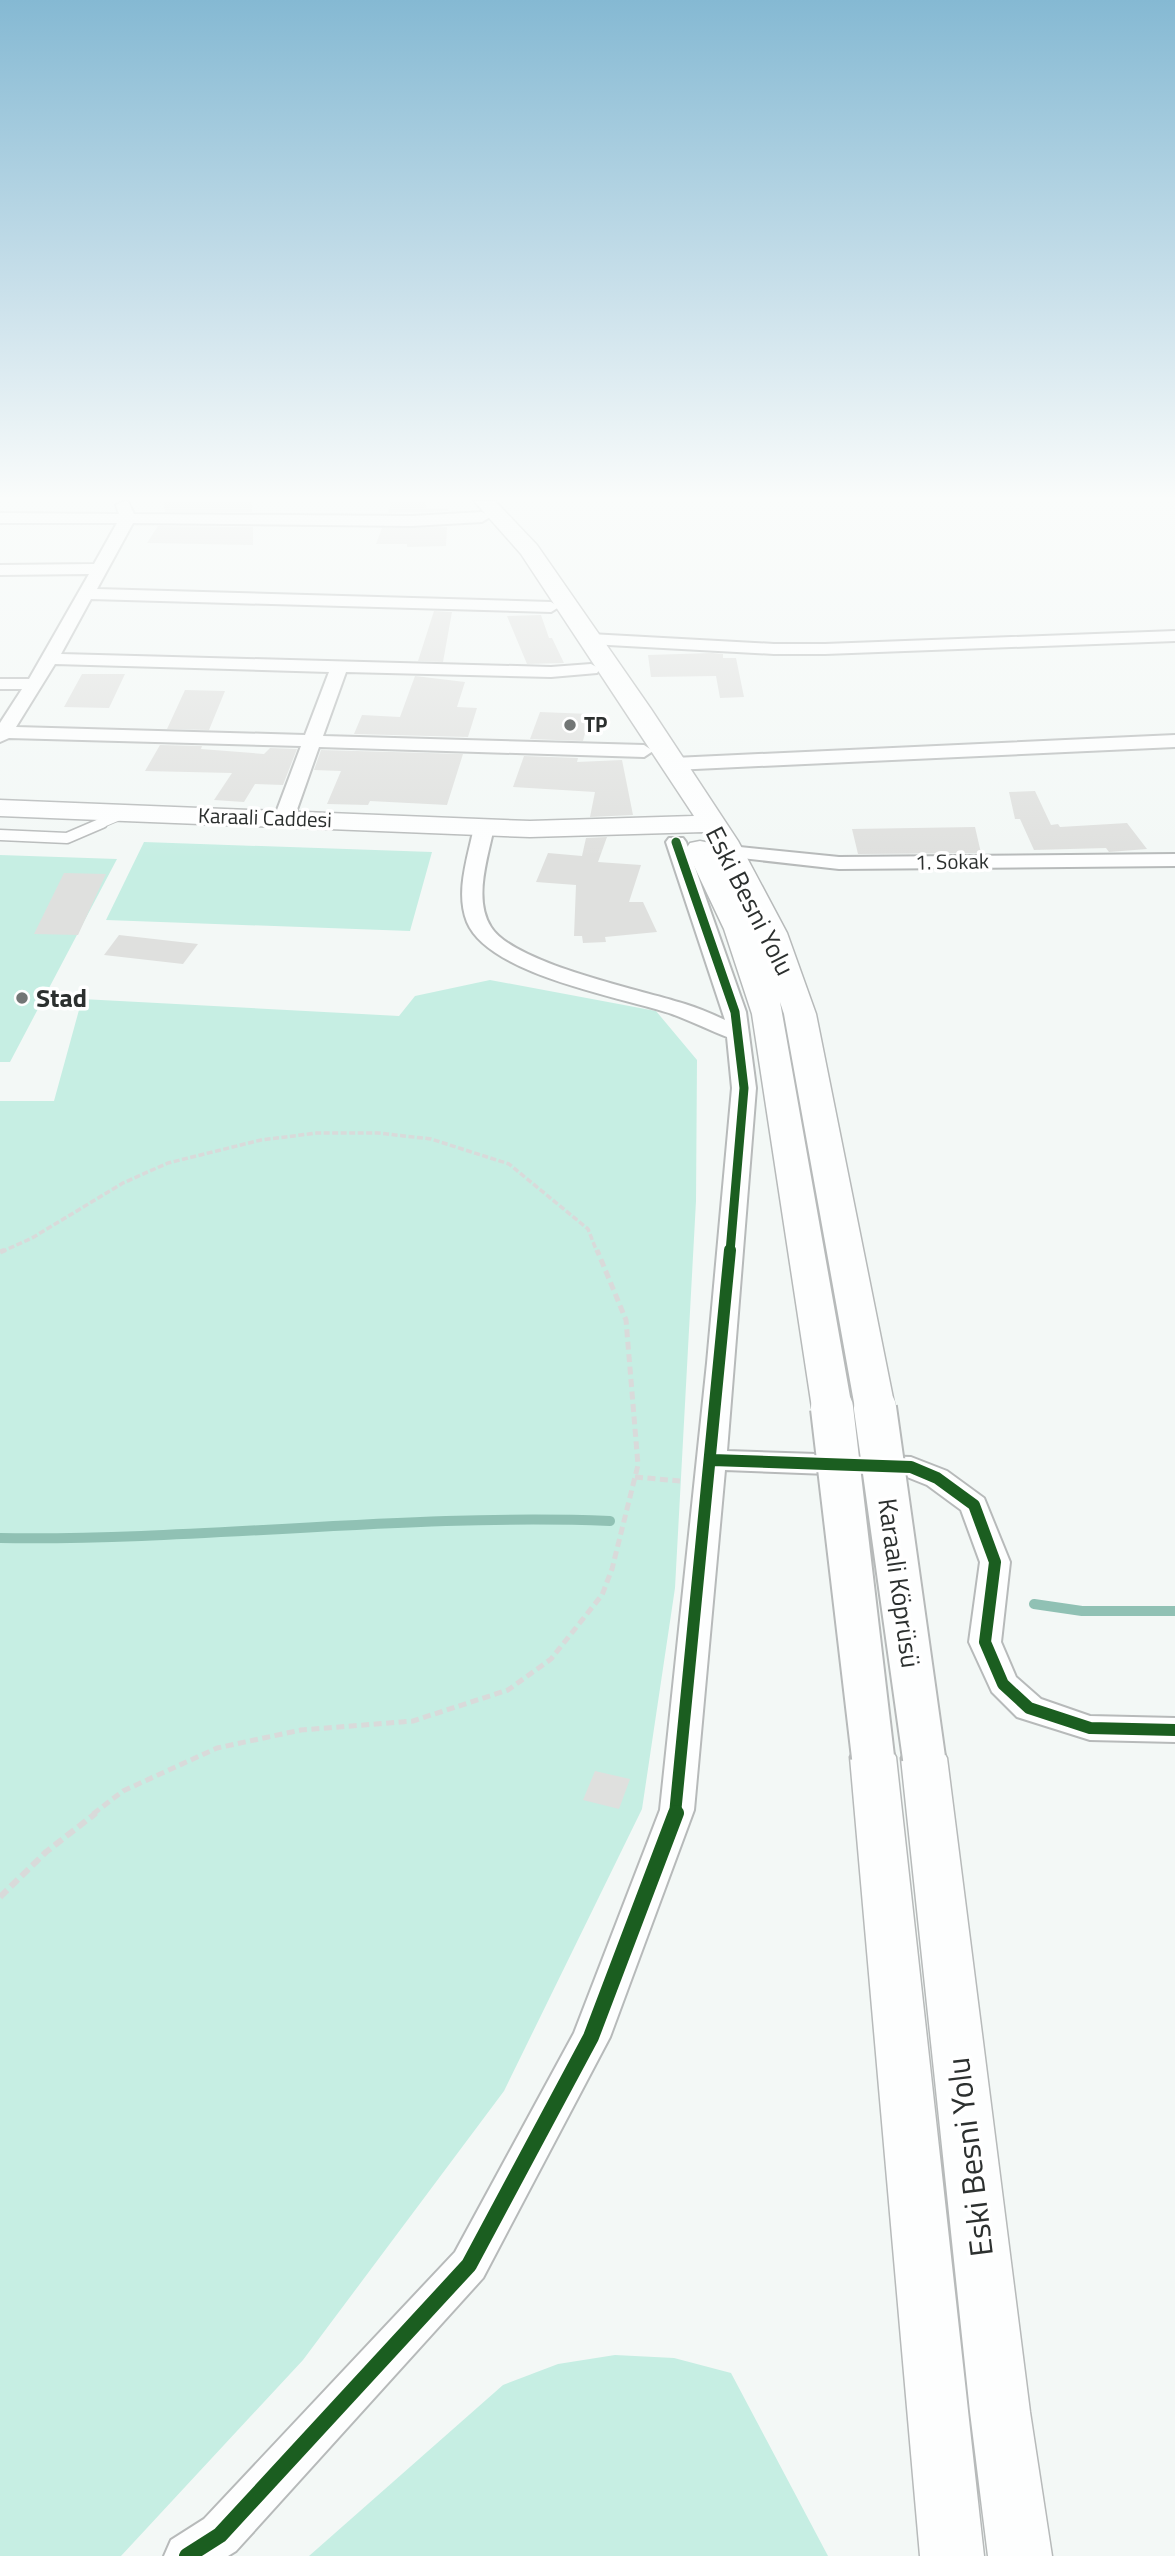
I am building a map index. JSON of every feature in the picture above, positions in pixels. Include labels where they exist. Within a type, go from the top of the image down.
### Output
[{"type":"main road","name":"Eski Besni Yolu","points":[[559,620],[590,669],[620,709],[644,751],[772,933],[800,1014],[875,1408]]},
{"type":"main road","name":"Eski Besni Yolu","points":[[577,620],[674,764],[764,996],[832,1408]]},
{"type":"main road","name":"Karaali Caddesi","points":[[0,808],[530,828],[623,840],[704,838]]},
{"type":"main road","name":"Karaali Köprüsü","points":[[832,1408],[899,1758]]},
{"type":"main road","name":"Karaali Köprüsü","points":[[875,1408],[899,1758]]},
{"type":"main road","name":"Eski Besni Yolu","points":[[899,1758],[936,2411],[952,2556]]},
{"type":"main road","name":"Eski Besni Yolu","points":[[899,1758],[1020,2556]]},
{"type":"street","points":[[1,734],[73,620]]},
{"type":"street","points":[[590,639],[825,649],[1175,636]]},
{"type":"street","points":[[50,659],[551,672],[590,669]]},
{"type":"street","points":[[284,818],[339,667]]},
{"type":"street","points":[[0,684],[32,684]]},
{"type":"street","points":[[1,734],[644,751]]},
{"type":"street","points":[[674,764],[1175,741]]},
{"type":"street","points":[[484,827],[471,895],[481,930],[492,943],[542,967],[682,1010],[738,1034]]},
{"type":"street","points":[[187,2556],[220,2535],[469,2265],[592,2037],[677,1810],[744,1088],[735,1012],[704,838]]},
{"type":"street","name":"1. Sokak","points":[[704,838],[839,863],[1175,860]]},
{"type":"street","points":[[710,1472],[911,1467],[937,1478],[974,1505],[995,1562],[985,1642],[1003,1684],[1029,1708],[1090,1728],[1175,1730]]},
{"type":"lane","points":[[0,835],[67,838],[126,813]]},
{"type":"path","points":[[0,1252],[32,1238],[123,1183],[168,1163],[261,1140],[317,1133],[378,1133],[431,1139],[509,1164],[588,1229],[626,1320],[638,1465],[612,1569],[602,1595],[551,1659],[508,1690],[413,1721],[302,1730],[217,1748],[123,1791],[46,1852],[0,1898]]},
{"type":"path","points":[[635,1477],[710,1472]]},
{"type":"green space","points":[[144,842],[432,852],[410,931],[106,920]]},
{"type":"green space","name":"Stad","points":[[0,855],[117,859],[10,1062],[0,1062]]},
{"type":"green space","points":[[490,980],[656,1011],[697,1060],[696,1201],[675,1588],[642,1809],[504,2091],[303,2360],[121,2556],[0,2556],[0,1101],[54,1101],[82,999],[399,1016],[415,996]]},
{"type":"green space","points":[[615,2355],[674,2358],[731,2373],[828,2556],[309,2556],[503,2385],[558,2364]]},
{"type":"building","points":[[431,620],[451,620],[443,662],[418,661]]},
{"type":"building","points":[[509,620],[543,620],[549,638],[552,638],[564,663],[527,664]]},
{"type":"building","points":[[723,654],[723,658],[736,658],[744,697],[720,698],[716,676],[651,677],[648,655]]},
{"type":"building","points":[[82,674],[125,674],[109,708],[64,707]]},
{"type":"building","points":[[415,676],[465,682],[457,707],[477,708],[468,737],[354,734],[362,715],[400,717]]},
{"type":"building","points":[[185,690],[225,691],[209,730],[167,729]]},
{"type":"building","points":[[540,712],[590,714],[583,741],[530,739]]},
{"type":"building","points":[[160,745],[202,746],[201,749],[264,754],[270,748],[297,749],[283,785],[255,784],[244,802],[214,800],[232,773],[145,771]]},
{"type":"building","points":[[321,750],[463,754],[447,805],[370,801],[368,805],[327,804],[341,771],[314,770]]},
{"type":"building","points":[[524,756],[578,758],[577,762],[622,760],[633,815],[590,817],[595,792],[513,787]]},
{"type":"building","points":[[1035,791],[1051,825],[1058,824],[1060,827],[1127,823],[1147,849],[1109,852],[1106,848],[1034,850],[1020,819],[1015,819],[1009,792]]},
{"type":"building","points":[[975,827],[981,853],[858,854],[852,829]]},
{"type":"building","points":[[607,837],[598,862],[641,865],[629,902],[643,902],[657,932],[605,937],[606,942],[583,943],[582,936],[574,936],[576,885],[536,882],[548,853],[582,856],[586,838]]},
{"type":"building","points":[[64,873],[106,874],[78,935],[34,934]]},
{"type":"building","points":[[119,935],[198,944],[183,964],[104,955]]},
{"type":"building","points":[[595,1771],[630,1779],[619,1809],[583,1800]]},
{"type":"waterway","points":[[0,1538],[76,1538],[457,1521],[610,1521]]},
{"type":"waterway","points":[[1034,1604],[1082,1611],[1175,1611]]},
{"type":"cycle path","points":[[187,2556],[220,2535],[469,2265],[591,2037],[677,1810],[721,1363],[744,1088],[735,1012],[676,842]]},
{"type":"cycle path","points":[[712,1460],[911,1467],[937,1478],[974,1505],[995,1562],[985,1642],[1003,1684],[1029,1708],[1090,1728],[1175,1730]]},
{"type":"place","name":"TP","points":[[570,725]]},
{"type":"place","name":"Stad","points":[[22,998]]}]
